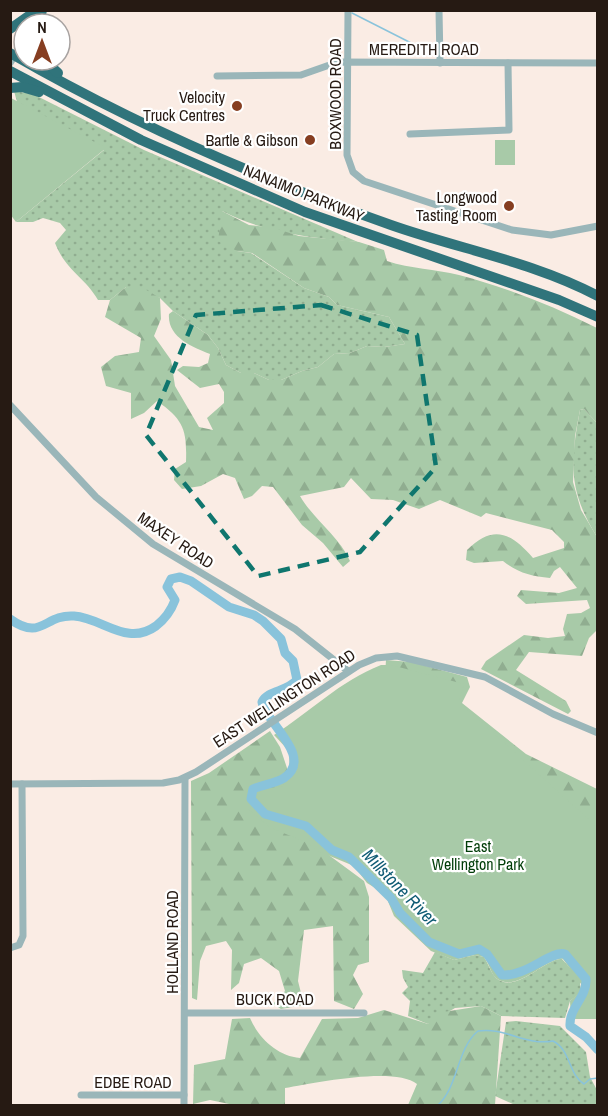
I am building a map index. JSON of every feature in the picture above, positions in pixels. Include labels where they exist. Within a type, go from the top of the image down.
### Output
[{"type":"highway","points":[[10,29],[40,10]]},
{"type":"highway","name":"NANAIMO PARKWAY","points":[[10,71],[179,157],[305,212],[559,300],[597,317]]},
{"type":"highway","name":"NANAIMO PARKWAY","points":[[42,72],[196,147],[344,208],[537,271],[597,296]]},
{"type":"highway","points":[[57,72],[173,132],[196,147]]},
{"type":"highway","points":[[10,88],[32,89],[152,149],[179,157]]},
{"type":"street","name":"BOXWOOD ROAD","points":[[348,10],[347,155],[349,165],[357,177],[427,204],[512,230],[551,235],[597,226]]},
{"type":"street","points":[[439,10],[440,63]]},
{"type":"street","name":"MEREDITH ROAD","points":[[217,76],[301,75],[348,62],[597,63]]},
{"type":"street","points":[[410,134],[509,130],[508,63]]},
{"type":"street","name":"MAXEY ROAD","points":[[10,405],[96,497],[153,544],[295,629],[348,671]]},
{"type":"street","name":"EAST WELLINGTON ROAD","points":[[10,784],[168,783],[185,778],[348,671],[376,658],[397,656],[479,675],[502,684],[558,717],[597,733]]},
{"type":"street","name":"HOLLAND ROAD","points":[[184,1106],[185,778]]},
{"type":"street","points":[[10,948],[19,945],[23,936],[22,784]]},
{"type":"street","name":"BUCK ROAD","points":[[186,1013],[364,1013]]},
{"type":"street","name":"EDBE ROAD","points":[[81,1095],[184,1095]]},
{"type":"highlighted area","points":[[321,305],[417,335],[436,467],[360,552],[258,576],[146,435],[196,315]]},
{"type":"green space","points":[[14,91],[33,94],[144,150],[358,242],[271,229],[254,225],[222,211],[237,251],[251,253],[304,288],[329,297],[337,305],[389,317],[405,344],[384,347],[367,346],[350,353],[334,354],[318,367],[281,380],[269,380],[254,373],[241,373],[226,365],[218,348],[208,335],[173,311],[160,298],[126,287],[110,300],[98,300],[59,253],[55,243],[66,230],[60,223],[43,218],[33,222],[16,222],[104,150],[17,102]]},
{"type":"green space","points":[[11,98],[106,148],[16,222],[10,214]]},
{"type":"green space","points":[[495,140],[515,140],[515,165],[495,165]]},
{"type":"green space","points":[[222,211],[249,225],[274,228],[299,236],[359,242],[384,250],[387,261],[459,275],[495,286],[547,305],[597,328],[597,423],[584,409],[580,410],[575,436],[573,482],[581,510],[597,537],[597,630],[589,638],[582,656],[529,652],[516,670],[566,701],[571,711],[568,714],[481,669],[486,661],[524,635],[548,638],[565,636],[563,629],[567,614],[581,613],[590,608],[587,600],[526,604],[517,596],[521,590],[559,593],[577,588],[560,567],[550,578],[525,573],[503,561],[474,563],[466,560],[467,550],[486,536],[494,534],[510,538],[533,558],[564,548],[564,542],[552,530],[486,513],[481,517],[440,500],[419,509],[393,500],[371,499],[351,478],[344,487],[300,496],[345,552],[350,561],[343,567],[323,543],[302,525],[273,487],[262,486],[252,496],[244,499],[235,478],[223,474],[201,486],[182,489],[174,480],[175,469],[186,462],[186,442],[178,420],[157,401],[144,413],[131,419],[131,393],[106,386],[101,367],[115,356],[139,352],[141,338],[105,317],[110,300],[126,287],[143,288],[160,298],[161,319],[154,336],[171,360],[175,386],[199,427],[213,430],[207,418],[224,403],[224,392],[219,384],[200,388],[177,370],[183,366],[199,367],[208,363],[210,354],[176,335],[169,322],[169,314],[173,311],[208,335],[218,348],[226,365],[241,373],[254,373],[269,380],[281,380],[318,367],[334,354],[350,353],[367,346],[384,347],[405,344],[389,317],[337,305],[329,297],[304,288],[252,253],[237,251],[218,241]]},
{"type":"green space","points":[[584,409],[597,423],[597,537],[581,505],[574,476],[574,446],[580,410]]},
{"type":"green space","points":[[386,660],[411,662],[467,677],[470,687],[462,703],[526,754],[597,789],[597,828],[385,675]]},
{"type":"green space","name":"East Wellington Park","points":[[381,665],[391,665],[464,684],[459,702],[597,827],[597,1019],[571,1019],[570,1001],[579,993],[581,984],[563,959],[549,963],[522,979],[504,982],[494,976],[484,957],[475,955],[454,960],[431,951],[394,916],[385,894],[367,883],[354,866],[271,828],[249,810],[248,796],[261,789],[283,786],[290,776],[289,751],[274,735],[352,679]]},
{"type":"green space","points":[[270,731],[280,747],[294,789],[326,853],[364,881],[369,897],[369,962],[358,965],[353,975],[363,994],[354,1009],[334,1001],[333,926],[304,930],[298,981],[304,1005],[281,1009],[273,1004],[285,991],[279,971],[261,958],[244,964],[239,983],[231,990],[232,950],[226,941],[206,946],[200,961],[197,1000],[192,998],[191,781],[209,773]]},
{"type":"green space","points":[[435,952],[454,960],[475,955],[484,957],[494,976],[504,982],[521,979],[555,960],[562,959],[580,979],[580,993],[570,1001],[565,1018],[501,1016],[481,1006],[455,1008],[428,1024],[408,1016],[410,1001],[402,993],[408,987],[402,970],[423,973]]},
{"type":"green space","points":[[481,1006],[501,1016],[495,1105],[408,1105],[417,1084],[391,1076],[354,1077],[285,1088],[285,1105],[234,1105],[210,1100],[193,1104],[194,1065],[225,1059],[232,1019],[250,1018],[270,1045],[284,1054],[300,1058],[322,1019],[358,1018],[384,1010],[428,1024],[437,1013]]},
{"type":"green space","points":[[506,1022],[560,1026],[586,1052],[590,1077],[597,1090],[597,1105],[515,1105],[495,1096]]},
{"type":"waterway","points":[[352,13],[421,48],[435,51]]},
{"type":"waterway","name":"Millstone River","points":[[10,619],[29,628],[36,628],[64,616],[74,616],[95,621],[125,633],[145,632],[156,626],[170,611],[175,600],[167,587],[171,579],[180,577],[191,581],[229,607],[254,615],[263,621],[281,639],[285,653],[293,661],[297,680],[288,687],[269,695],[262,702],[286,740],[294,760],[292,770],[284,778],[253,789],[251,799],[265,814],[306,826],[332,850],[349,857],[391,898],[400,913],[429,942],[459,954],[479,949],[487,954],[502,975],[511,975],[553,956],[565,954],[586,979],[584,992],[572,1013],[570,1026],[586,1037],[598,1050]]},
{"type":"waterway","points":[[437,1106],[450,1089],[465,1048],[478,1031],[488,1030],[533,1041],[553,1041],[563,1050],[579,1080],[584,1084],[590,1079],[598,1078]]},
{"type":"place","name":"Velocity Truck Centres","points":[[237,106]]},
{"type":"place","name":"Bartle & Gibson","points":[[310,140]]},
{"type":"place","name":"Longwood Tasting Room","points":[[509,206]]}]
